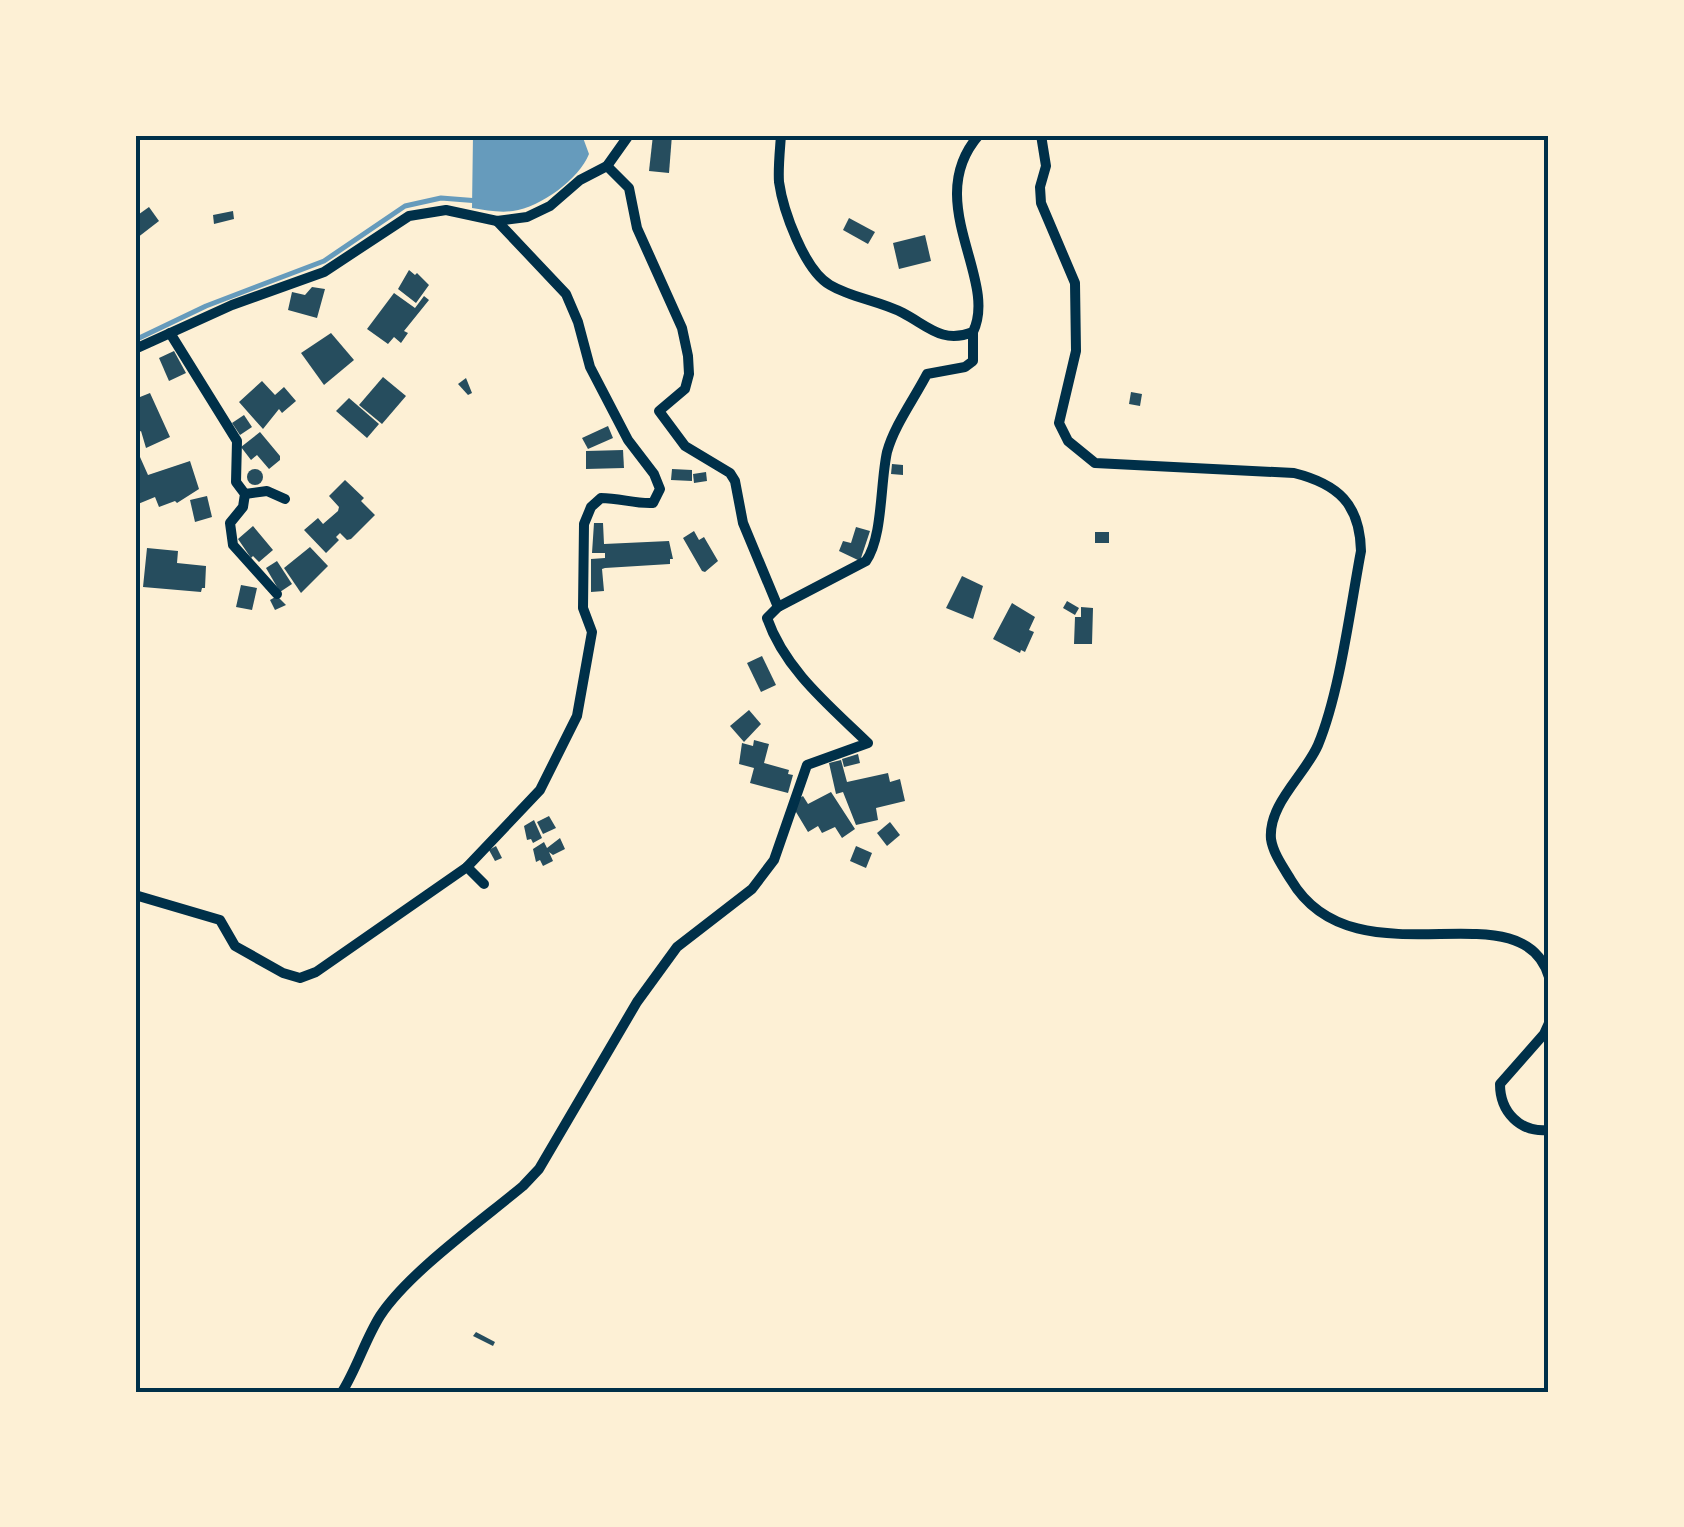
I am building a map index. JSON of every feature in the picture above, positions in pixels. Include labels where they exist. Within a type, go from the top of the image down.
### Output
[{"type":"street","points":[[135,349],[232,305],[324,272],[410,216],[446,210],[498,221],[527,217],[607,166],[629,135]]},
{"type":"street","points":[[782,135],[779,179],[784,207],[813,268],[828,284],[904,313],[933,334],[953,337],[973,332]]},
{"type":"street","points":[[342,1392],[379,1318],[402,1289],[539,1169],[636,1002],[678,946],[752,889],[774,860],[807,765],[868,743],[804,681],[772,634],[767,618],[778,607],[866,561],[874,550],[889,446],[927,374],[965,367],[973,360],[973,332],[981,306],[959,225],[958,186],[962,162],[978,135]]},
{"type":"street","points":[[1041,135],[1046,166],[1040,187],[1042,203],[1075,283],[1076,352],[1059,423],[1068,442],[1094,464],[1294,473],[1316,478],[1351,506],[1360,525],[1362,551],[1326,726],[1314,754],[1277,810],[1271,828],[1272,844],[1301,897],[1316,911],[1362,930],[1413,936],[1508,936],[1528,944],[1538,954],[1549,977]]},
{"type":"street","points":[[607,166],[629,188],[637,228],[682,328],[688,356],[690,374],[684,389],[659,411],[685,446],[730,473],[743,523],[778,607]]},
{"type":"street","points":[[135,895],[220,920],[235,946],[283,973],[300,978],[316,972],[467,866],[540,790],[577,716],[592,632],[583,608],[584,524],[591,507],[601,498],[654,503],[660,489],[596,381],[566,294],[498,221]]},
{"type":"street","points":[[170,333],[236,441],[236,482],[245,494],[243,508],[230,523],[232,546],[277,594]]},
{"type":"street","points":[[245,494],[268,492],[285,498]]},
{"type":"street","points":[[467,866],[484,884]]},
{"type":"street","points":[[1549,1023],[1500,1084],[1500,1099],[1517,1122],[1549,1130]]},
{"type":"water","points":[[473,135],[582,135],[589,154],[568,182],[535,204],[508,212],[472,208]]},
{"type":"building","points":[[653,135],[672,135],[669,173],[649,171]]},
{"type":"building","points":[[149,207],[159,221],[137,238],[135,217]]},
{"type":"building","points":[[233,211],[234,219],[214,224],[213,215]]},
{"type":"building","points":[[849,218],[875,232],[868,244],[843,230]]},
{"type":"building","points":[[925,235],[931,261],[899,269],[893,243]]},
{"type":"building","points":[[409,270],[429,285],[416,303],[398,289]]},
{"type":"building","points":[[312,287],[325,289],[317,318],[288,310],[292,292],[305,295]]},
{"type":"building","points":[[394,293],[415,308],[424,296],[429,300],[404,331],[408,333],[401,343],[394,337],[388,344],[367,329]]},
{"type":"building","points":[[331,333],[354,360],[324,385],[301,353]]},
{"type":"building","points":[[174,351],[186,373],[169,381],[159,358]]},
{"type":"building","points":[[383,377],[406,396],[382,424],[359,405]]},
{"type":"building","points":[[466,378],[472,393],[468,395],[458,384]]},
{"type":"building","points":[[262,381],[275,395],[284,387],[296,401],[282,413],[279,409],[263,429],[239,402]]},
{"type":"building","points":[[1131,392],[1142,394],[1140,406],[1129,404]]},
{"type":"building","points":[[150,393],[170,437],[146,448],[141,431],[135,434],[135,399]]},
{"type":"building","points":[[349,398],[379,424],[367,438],[336,411]]},
{"type":"building","points":[[244,415],[252,427],[240,435],[232,423]]},
{"type":"building","points":[[608,426],[613,438],[588,449],[582,438]]},
{"type":"building","points":[[260,432],[280,456],[269,469],[257,455],[251,460],[241,447]]},
{"type":"building","points":[[623,450],[624,468],[586,469],[586,451]]},
{"type":"building","points":[[140,457],[148,475],[190,461],[199,489],[177,503],[159,507],[155,497],[138,504],[135,459]]},
{"type":"building","points":[[892,464],[903,465],[903,475],[891,474]]},
{"type":"building","points":[[255,469],[263,477],[255,485],[247,477]]},
{"type":"building","points":[[672,469],[692,470],[692,481],[671,480]]},
{"type":"building","points":[[706,472],[707,481],[694,483],[693,474]]},
{"type":"building","points":[[345,480],[375,515],[351,539],[340,533],[336,537],[339,540],[326,553],[304,530],[318,518],[323,524],[338,511],[329,496]]},
{"type":"building","points":[[207,496],[212,517],[195,522],[190,500]]},
{"type":"building","points":[[594,523],[603,523],[604,544],[669,541],[673,559],[670,564],[602,569],[604,591],[591,592],[591,559],[605,558],[605,553],[592,553]]},
{"type":"building","points":[[253,526],[273,550],[259,562],[251,558],[238,539]]},
{"type":"building","points":[[856,527],[870,531],[860,561],[839,551],[843,541],[851,543]]},
{"type":"building","points":[[694,531],[699,540],[704,537],[718,561],[705,572],[683,538]]},
{"type":"building","points":[[1095,532],[1109,532],[1109,543],[1095,543]]},
{"type":"building","points":[[310,547],[328,566],[301,593],[284,568]]},
{"type":"building","points":[[147,548],[178,551],[177,563],[206,566],[205,588],[201,592],[143,587]]},
{"type":"building","points":[[277,561],[292,584],[280,592],[266,568]]},
{"type":"building","points":[[962,576],[983,586],[973,619],[946,608]]},
{"type":"building","points":[[241,585],[257,588],[252,610],[236,607]]},
{"type":"building","points":[[277,596],[286,605],[275,610],[270,600]]},
{"type":"building","points":[[1067,601],[1079,608],[1075,615],[1063,608]]},
{"type":"building","points":[[1012,603],[1035,617],[1029,630],[1034,632],[1025,652],[993,639]]},
{"type":"building","points":[[1081,607],[1093,608],[1092,644],[1074,644],[1075,617],[1081,617]]},
{"type":"building","points":[[762,656],[776,685],[761,692],[747,663]]},
{"type":"building","points":[[749,710],[761,724],[744,742],[730,726]]},
{"type":"building","points":[[754,740],[769,744],[764,763],[789,770],[788,774],[793,775],[788,793],[750,783],[754,768],[739,764],[742,743],[753,746]]},
{"type":"building","points":[[858,754],[860,763],[844,767],[842,759]]},
{"type":"building","points":[[841,760],[847,782],[888,773],[890,782],[900,779],[905,801],[876,808],[878,820],[856,825],[843,792],[836,794],[829,763]]},
{"type":"building","points":[[831,792],[855,829],[842,838],[835,827],[822,833],[818,826],[808,832],[793,807],[803,796],[808,804]]},
{"type":"building","points":[[549,816],[556,828],[543,834],[537,822]]},
{"type":"building","points":[[534,820],[542,838],[533,843],[527,840],[524,826]]},
{"type":"building","points":[[890,822],[900,835],[887,846],[877,833]]},
{"type":"building","points":[[560,838],[565,849],[553,855],[549,852],[553,861],[543,866],[540,860],[536,862],[533,849],[544,842],[547,848]]},
{"type":"building","points":[[496,846],[502,858],[495,861],[489,850]]},
{"type":"building","points":[[856,846],[872,853],[866,868],[850,861]]},
{"type":"building","points":[[476,1332],[495,1342],[493,1346],[473,1336]]},
{"type":"waterway","points":[[135,340],[206,306],[324,261],[405,206],[441,198],[479,201]]}]
